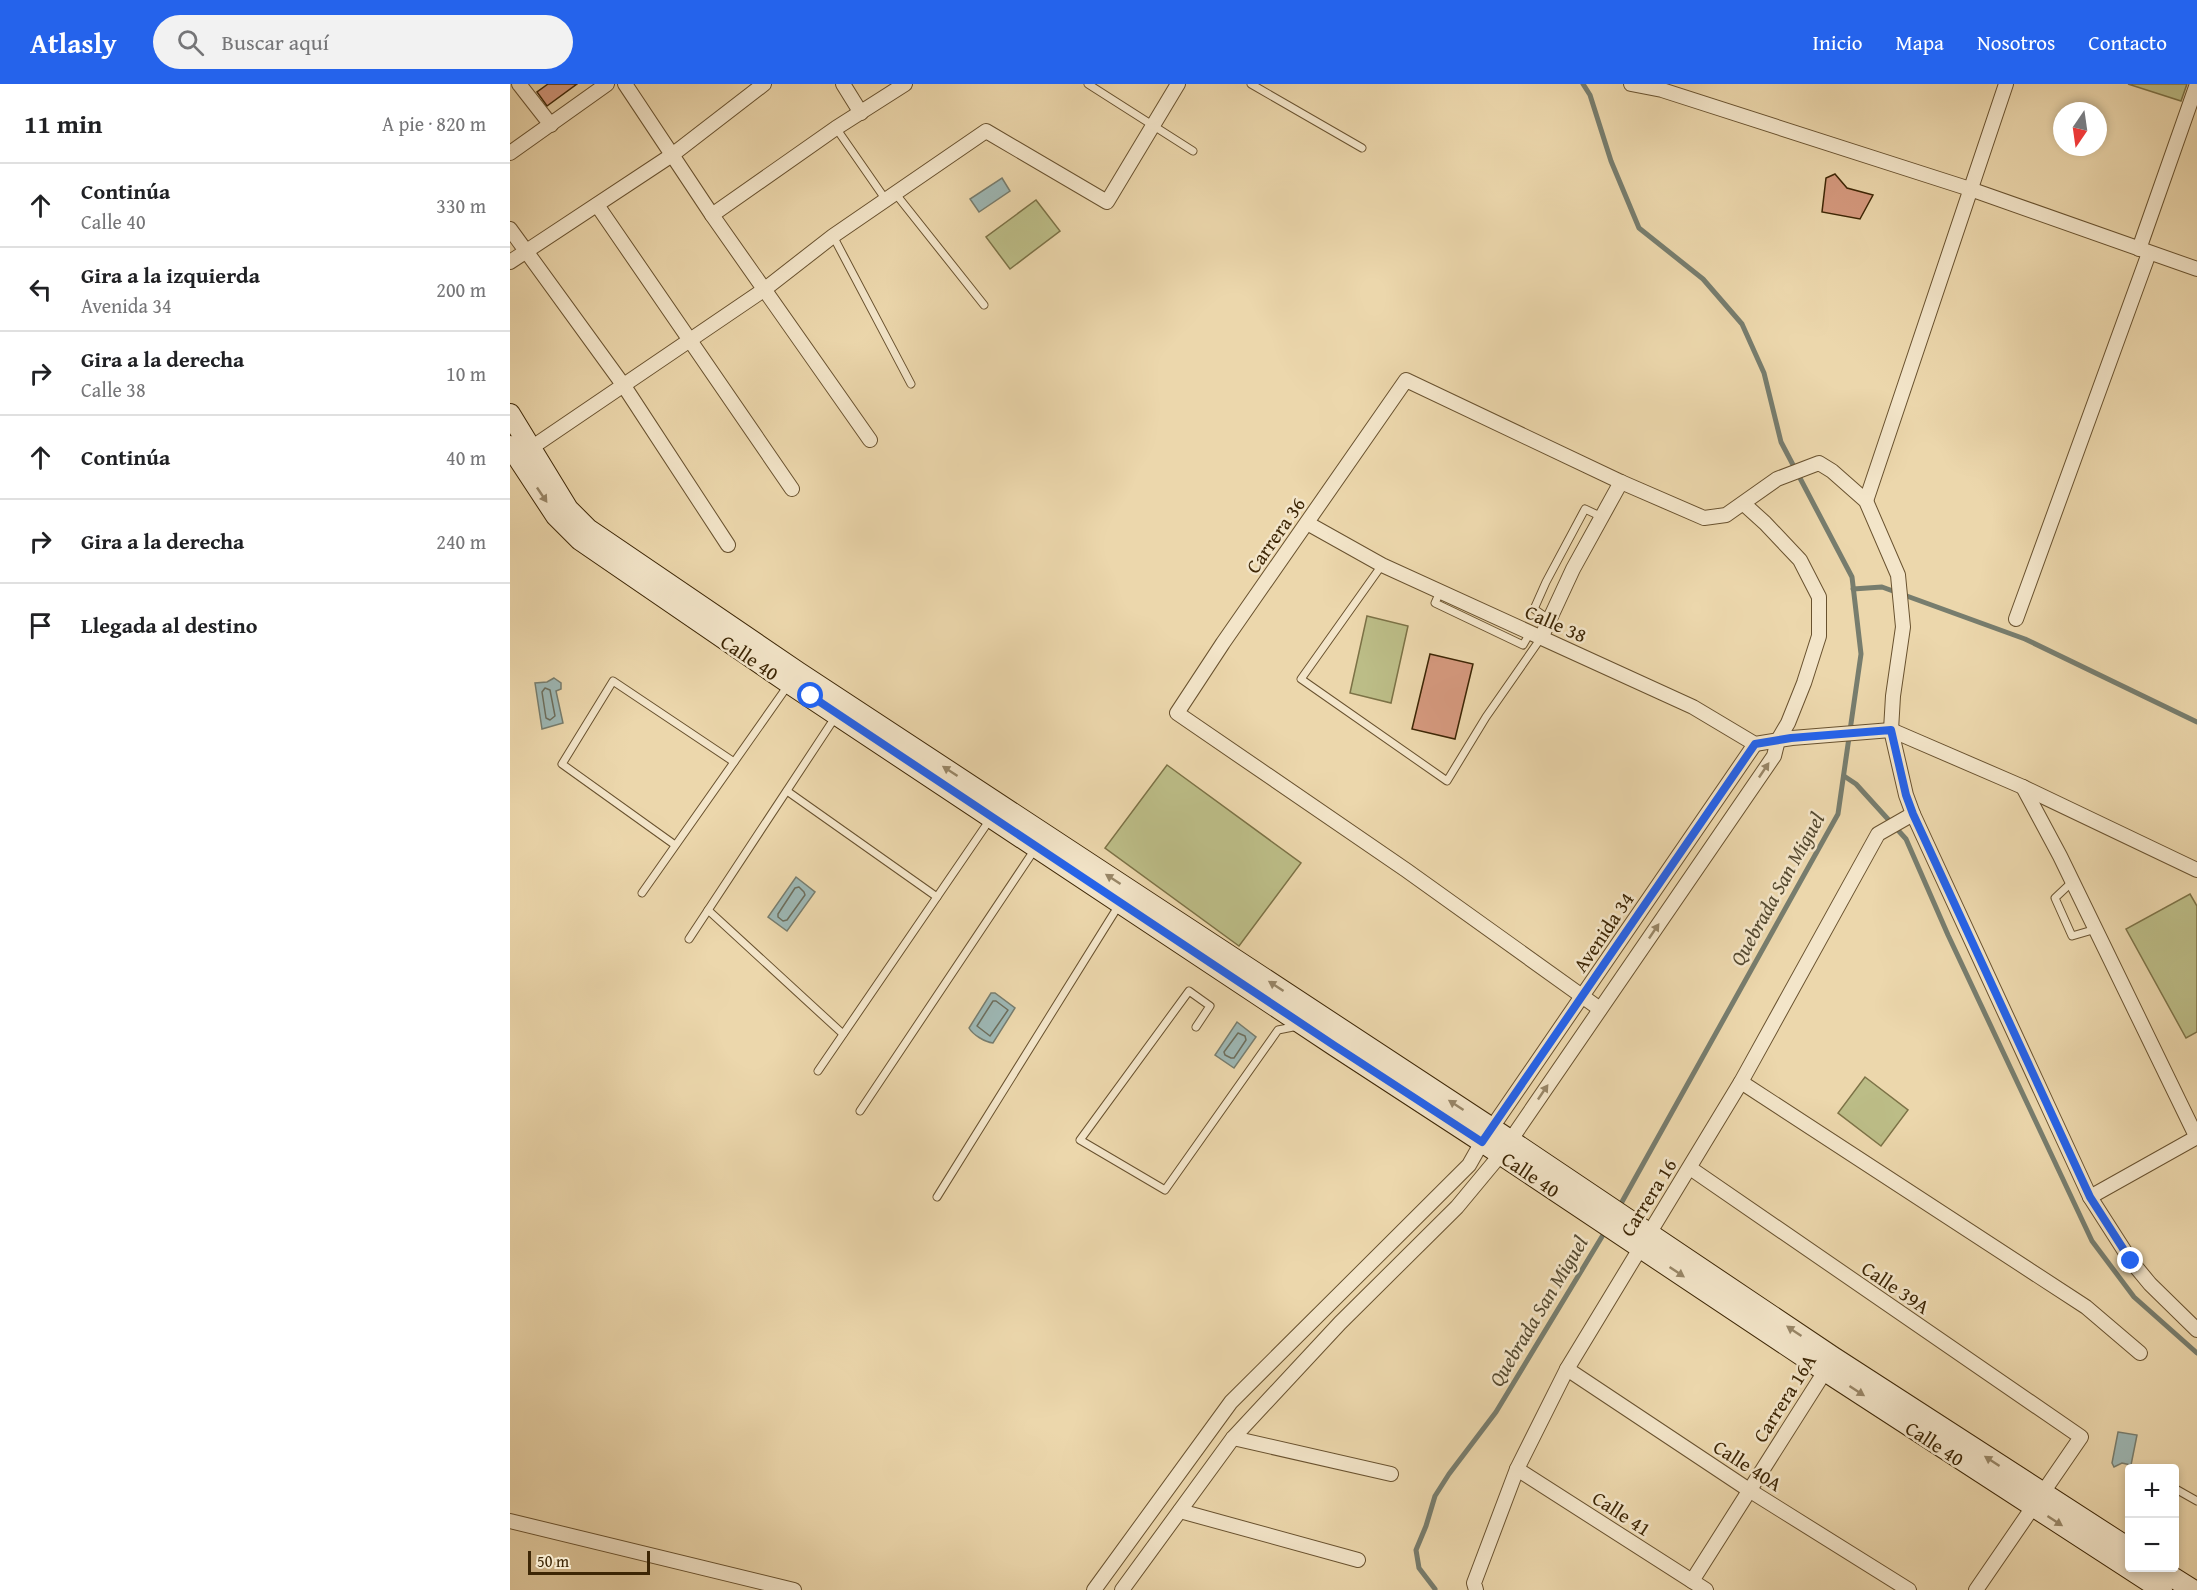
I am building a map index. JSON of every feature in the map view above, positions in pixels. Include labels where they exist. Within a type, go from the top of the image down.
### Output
[{"type":"main road","name":"Calle 40","points":[[510,414],[568,509],[588,529],[794,678],[837,714],[996,811]]},
{"type":"main road","name":"Calle 40","points":[[510,446],[556,516],[580,540],[996,811],[1506,1147],[1829,1364],[2038,1500],[2162,1590]]},
{"type":"main road","name":"Calle 40","points":[[1041,841],[1120,903],[1188,938]]},
{"type":"main road","name":"Calle 40","points":[[2038,1500],[2125,1546]]},
{"type":"main road","points":[[2164,1572],[2193,1590]]},
{"type":"street","points":[[519,84],[551,125]]},
{"type":"street","points":[[510,153],[608,84]]},
{"type":"street","points":[[625,84],[712,215],[870,440]]},
{"type":"street","points":[[510,262],[672,155],[764,84]]},
{"type":"street","points":[[843,84],[861,113]]},
{"type":"street","points":[[712,215],[836,128],[905,84]]},
{"type":"street","points":[[531,448],[765,289],[833,236],[986,131],[1107,202],[1178,84]]},
{"type":"street","points":[[1631,84],[1661,87],[1970,189],[2197,269]]},
{"type":"street","points":[[1866,501],[2006,84]]},
{"type":"street","points":[[2016,619],[2144,251],[2197,84]]},
{"type":"street","points":[[597,205],[792,489]]},
{"type":"street","points":[[510,229],[624,386],[728,545]]},
{"type":"street","name":"Carrera 36","points":[[1584,996],[1406,870],[1177,713],[1223,643],[1407,380],[1621,482]]},
{"type":"street","points":[[1535,635],[1550,620],[1573,569],[1621,482],[1704,518],[1726,515],[1777,479],[1819,463],[1832,471],[1866,501],[1899,578],[1903,621],[1886,730],[1906,795],[1907,817],[2090,1197],[2131,1261],[2150,1284],[2197,1330]]},
{"type":"street","name":"Avenida 34","points":[[1122,1590],[1233,1438],[1340,1323],[1456,1207],[1506,1147],[1785,739],[1788,723],[1819,636],[1819,597],[1800,560],[1744,504]]},
{"type":"street","name":"Calle 38","points":[[1307,523],[1382,565],[1693,706],[1755,744]]},
{"type":"street","points":[[1755,744],[1886,730],[2023,787],[2197,870]]},
{"type":"street","name":"Avenida 34","points":[[1094,1590],[1231,1402],[1469,1165],[1487,1135],[1755,744]]},
{"type":"street","points":[[2023,787],[2197,1137],[2090,1197]]},
{"type":"street","name":"Carrera 16","points":[[1476,1590],[1474,1583],[1517,1468],[1567,1369],[1639,1236],[1690,1168],[1741,1082],[1878,834],[1907,817]]},
{"type":"street","points":[[1584,996],[1600,1009]]},
{"type":"street","points":[[1741,1082],[2086,1307],[2140,1353]]},
{"type":"street","name":"Calle 39A","points":[[1690,1168],[2081,1437],[2038,1500]]},
{"type":"street","name":"Carrera 16A","points":[[1692,1581],[1829,1364]]},
{"type":"street","name":"Calle 40A","points":[[1567,1369],[1749,1490],[1909,1590]]},
{"type":"street","points":[[1233,1438],[1391,1474]]},
{"type":"street","name":"Calle 41","points":[[1517,1468],[1706,1590]]},
{"type":"street","points":[[1976,1590],[2038,1500]]},
{"type":"street","points":[[1180,1511],[1358,1560]]},
{"type":"street","points":[[510,1521],[738,1584],[794,1590]]},
{"type":"lane","points":[[1088,84],[1193,151]]},
{"type":"lane","points":[[1251,84],[1362,148]]},
{"type":"lane","points":[[836,128],[890,197],[984,305]]},
{"type":"lane","points":[[833,236],[911,384]]},
{"type":"lane","points":[[1550,620],[1534,609],[1546,582],[1585,509],[1602,517]]},
{"type":"lane","points":[[1382,565],[1301,679],[1447,781],[1535,635]]},
{"type":"lane","points":[[642,893],[794,678]]},
{"type":"lane","points":[[675,845],[562,764],[613,681],[734,762]]},
{"type":"lane","points":[[689,939],[837,714]]},
{"type":"lane","points":[[786,791],[938,897]]},
{"type":"lane","points":[[818,1071],[996,811]]},
{"type":"lane","points":[[860,1111],[1041,841]]},
{"type":"lane","points":[[2072,882],[2055,898],[2072,936],[2096,930]]},
{"type":"lane","points":[[937,1197],[1120,903]]},
{"type":"lane","points":[[708,910],[843,1034]]},
{"type":"lane","points":[[1196,1027],[1210,1006],[1189,991],[1080,1140],[1165,1190],[1278,1030],[1307,1017]]},
{"type":"lane","points":[[2179,1490],[2197,1501]]},
{"type":"green space","points":[[2128,84],[2187,84],[2181,101]]},
{"type":"green space","points":[[1036,200],[1060,231],[1010,269],[986,237]]},
{"type":"green space","points":[[1367,616],[1408,626],[1391,703],[1350,693]]},
{"type":"green space","points":[[1167,765],[1301,863],[1239,946],[1105,848]]},
{"type":"green space","points":[[2190,894],[2197,906],[2197,1032],[2186,1038],[2126,929]]},
{"type":"green space","points":[[1865,1077],[1908,1110],[1881,1146],[1838,1113]]},
{"type":"water","points":[[1002,178],[1010,191],[979,212],[970,199]]},
{"type":"water","points":[[554,678],[561,683],[561,689],[556,691],[563,723],[542,729],[535,683],[547,682]]},
{"type":"water","points":[[796,877],[815,892],[787,931],[768,917]]},
{"type":"water","points":[[991,993],[995,993],[1015,1008],[993,1043],[980,1038],[969,1028]]},
{"type":"water","points":[[1237,1022],[1256,1037],[1234,1068],[1215,1055]]},
{"type":"water","points":[[2118,1432],[2137,1435],[2131,1464],[2122,1463],[2114,1467],[2112,1463]]},
{"type":"building","points":[[548,84],[577,84],[547,106],[537,92]]},
{"type":"building","points":[[1835,174],[1847,188],[1873,195],[1860,219],[1822,212],[1826,178]]},
{"type":"building","points":[[1430,654],[1473,664],[1455,739],[1412,729]]},
{"type":"waterway","name":"Quebrada San Miguel","points":[[1583,84],[1590,95],[1611,161],[1639,228],[1703,279],[1742,324],[1764,373],[1781,442],[1852,577],[1861,654],[1838,814],[1618,1209]]},
{"type":"waterway","points":[[1853,589],[1882,587],[2025,639],[2197,722]]},
{"type":"waterway","points":[[1844,776],[1856,784],[1906,839],[1948,935],[2092,1241],[2134,1297],[2197,1353]]},
{"type":"waterway","name":"Quebrada San Miguel","points":[[1435,1589],[1419,1568],[1416,1550],[1435,1496],[1496,1412],[1606,1230]]},
{"type":"route","points":[[811,696],[1482,1142],[1755,744],[1791,738],[1891,730],[1906,795],[1913,814],[2090,1197],[2131,1261]]}]
